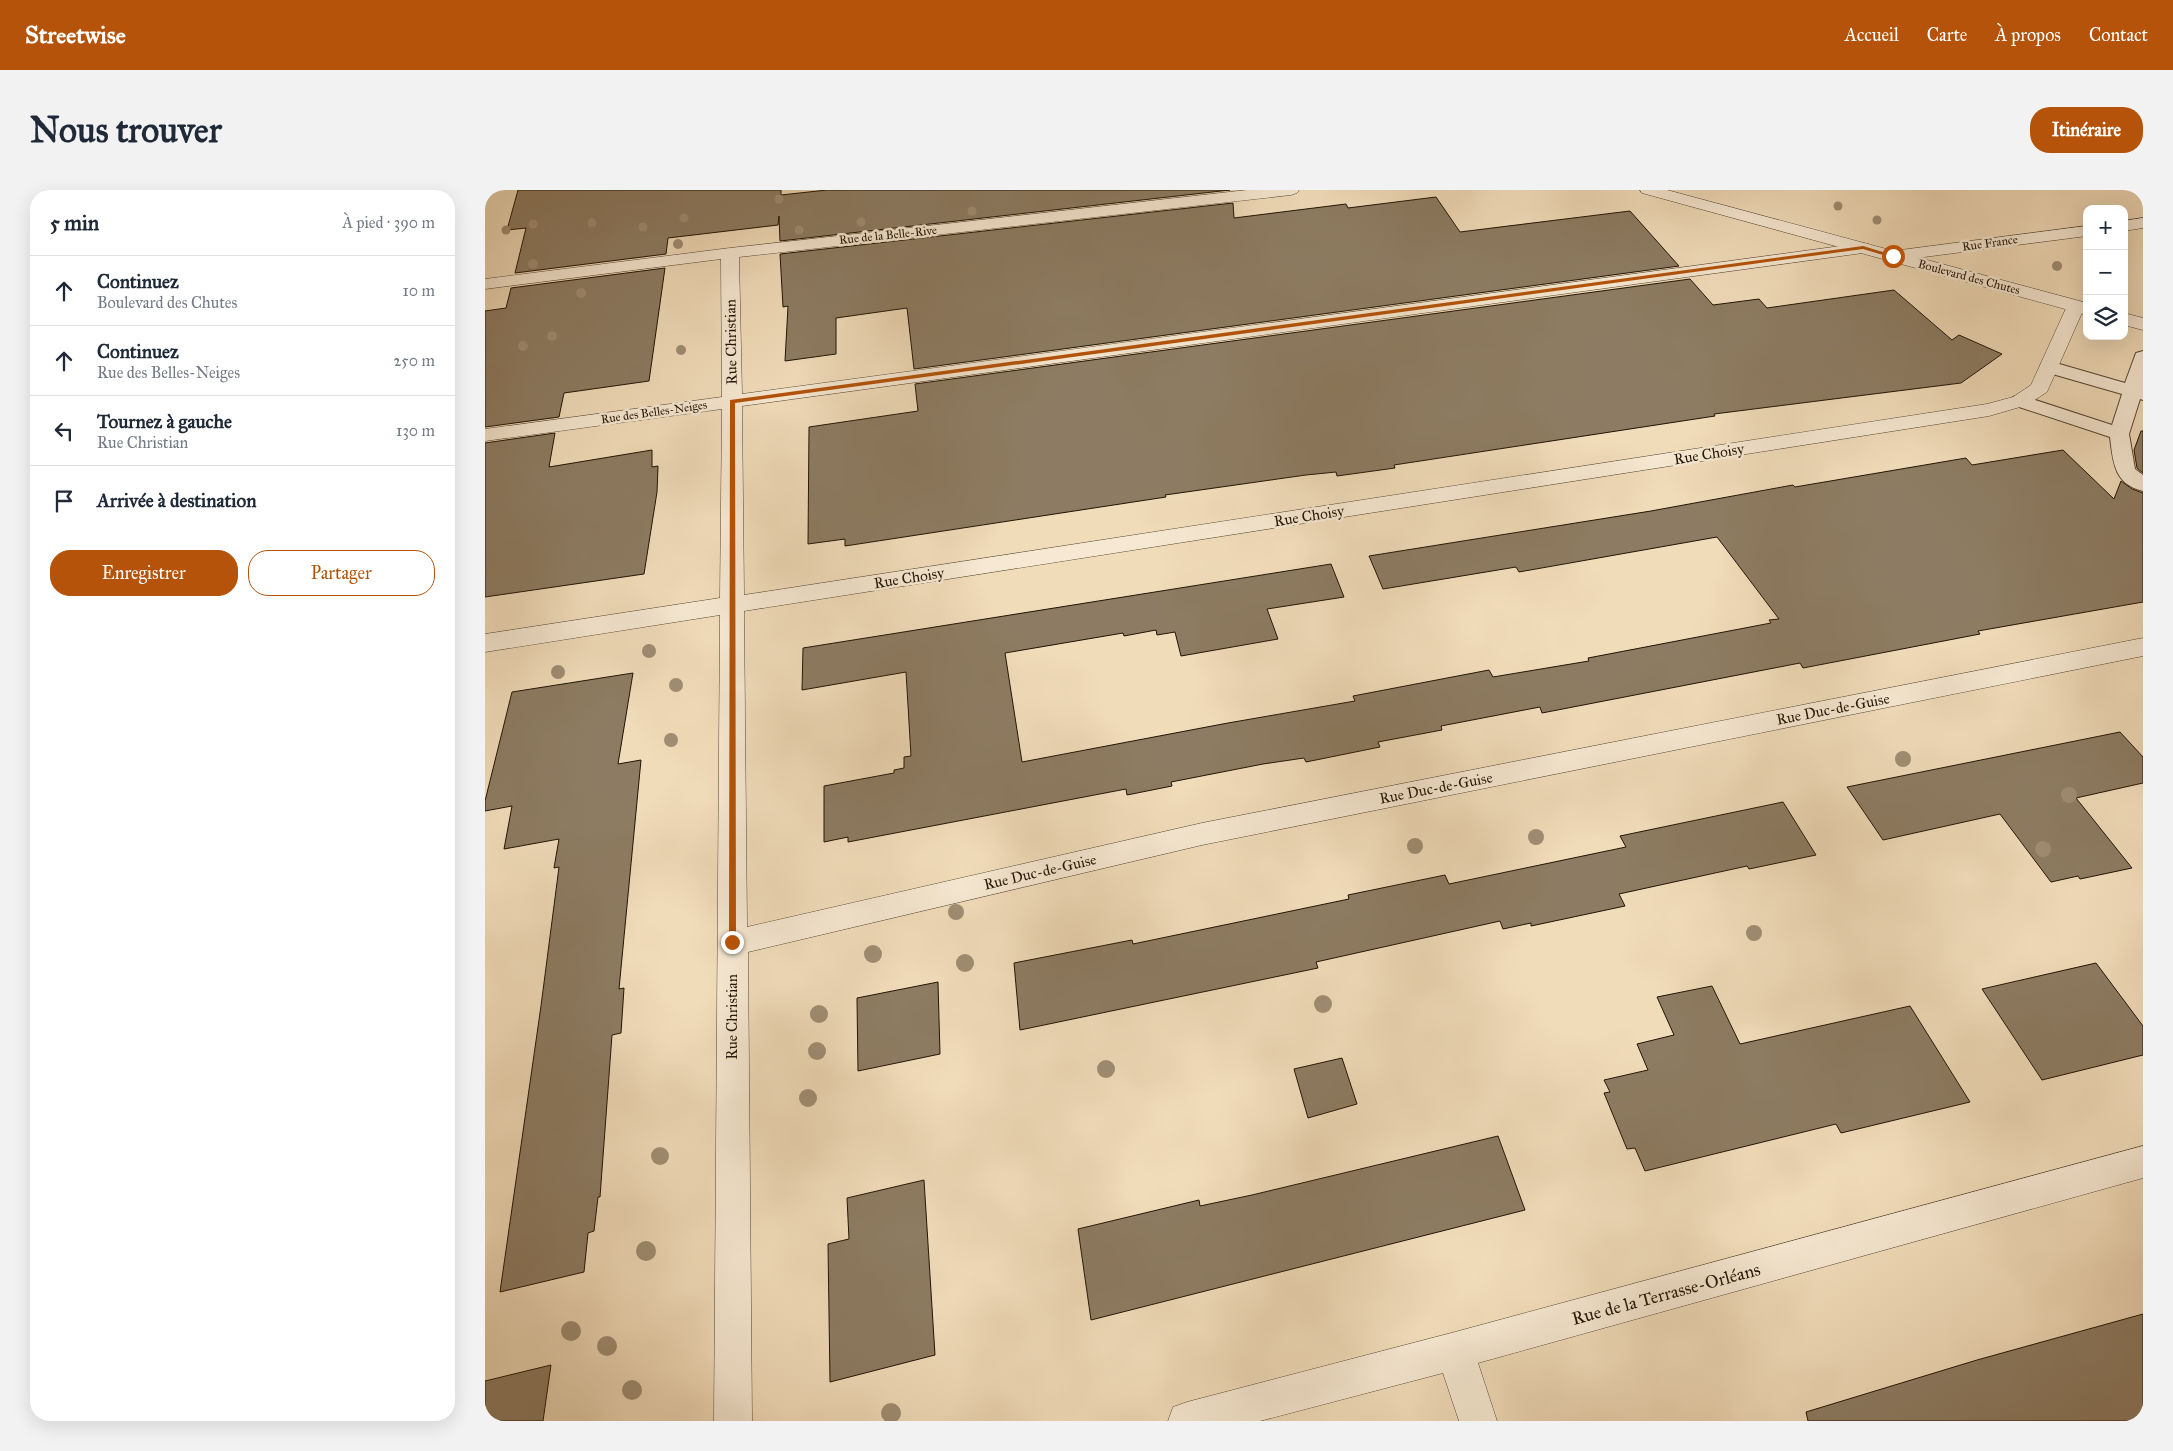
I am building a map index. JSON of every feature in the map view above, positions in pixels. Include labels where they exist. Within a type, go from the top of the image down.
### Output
[{"type":"street","name":"Rue de la Belle-Rive","points":[[485,284],[730,253],[1291,190]]},
{"type":"street","name":"Boulevard des Chutes","points":[[1649,190],[2081,308]]},
{"type":"street","points":[[2128,225],[2143,223]]},
{"type":"street","name":"Rue France","points":[[1893,256],[2083,232]]},
{"type":"street","name":"Rue des Belles-Neiges","points":[[485,435],[1863,248]]},
{"type":"street","name":"Rue Christian","points":[[730,253],[732,401],[733,1421]]},
{"type":"street","name":"Rue Choisy","points":[[485,643],[1989,410],[2020,401],[2040,388],[2049,367],[2081,308]]},
{"type":"street","points":[[2128,320],[2143,324]]},
{"type":"street","name":"Rue Duc-de-Guise","points":[[732,942],[1201,834],[2143,647]]},
{"type":"street","name":"Rue de la Terrasse-Orléans","points":[[1187,1421],[1455,1352],[2143,1162]]},
{"type":"street","points":[[1455,1352],[1478,1421]]},
{"type":"lane","points":[[2143,357],[2138,392],[2119,434],[2125,471],[2143,485]]},
{"type":"lane","points":[[2049,367],[2138,392]]},
{"type":"lane","points":[[2020,401],[2119,434]]},
{"type":"building","points":[[518,190],[781,190],[781,195],[827,190],[1230,190],[780,241],[779,216],[778,225],[668,238],[666,254],[515,273],[526,228],[507,230]]},
{"type":"building","points":[[1436,197],[1460,232],[1630,211],[1679,266],[914,369],[907,308],[836,318],[836,354],[785,361],[788,306],[783,307],[780,254],[1233,203],[1234,218],[1346,204],[1348,208]]},
{"type":"building","points":[[665,268],[649,381],[564,393],[559,417],[485,427],[485,311],[506,308],[511,288]]},
{"type":"building","points":[[1690,279],[1713,305],[1759,299],[1767,308],[1894,290],[1952,340],[1959,335],[2002,354],[1961,383],[1714,414],[1715,416],[1394,465],[1395,468],[1337,476],[1336,472],[1306,475],[1165,495],[1166,497],[845,546],[845,539],[808,544],[809,427],[918,411],[915,384]]},
{"type":"building","points":[[2141,431],[2143,431],[2143,473],[2137,468],[2134,450]]},
{"type":"building","points":[[555,433],[549,467],[652,450],[652,467],[658,466],[657,492],[644,574],[485,597],[485,443]]},
{"type":"building","points":[[2063,450],[2114,499],[2121,481],[2132,489],[2143,493],[2143,602],[1978,631],[1980,634],[1803,668],[1800,663],[1542,713],[1540,707],[1441,726],[1442,730],[1378,742],[1380,747],[1306,762],[1304,758],[1263,764],[1171,782],[1172,786],[1127,795],[1126,789],[848,842],[848,837],[824,842],[824,786],[894,773],[894,770],[904,768],[904,757],[911,756],[906,672],[802,690],[803,648],[1331,564],[1344,597],[1267,609],[1278,639],[1181,656],[1175,632],[1157,635],[1156,630],[1124,636],[1123,633],[1005,653],[1022,762],[1355,701],[1353,696],[1489,670],[1493,677],[1589,661],[1588,658],[1771,623],[1769,620],[1779,619],[1717,537],[1519,572],[1516,567],[1383,589],[1369,556],[1966,458],[1972,465]]},
{"type":"building","points":[[633,673],[618,764],[641,760],[619,989],[624,988],[621,1033],[612,1035],[600,1197],[598,1197],[594,1231],[588,1233],[584,1272],[500,1292],[541,1006],[559,867],[554,868],[559,839],[504,849],[512,806],[485,811],[485,801],[512,692]]},
{"type":"building","points":[[2120,732],[2143,757],[2143,783],[2076,798],[2132,868],[2080,879],[2078,876],[2051,882],[2000,814],[1883,840],[1847,787]]},
{"type":"building","points":[[1783,802],[1816,855],[1749,869],[1747,866],[1619,894],[1625,906],[1531,926],[1531,923],[1503,929],[1500,921],[1316,962],[1318,968],[1020,1030],[1014,963],[1132,940],[1133,944],[1349,899],[1348,895],[1445,875],[1449,884],[1626,847],[1620,836]]},
{"type":"building","points":[[2096,963],[2143,1026],[2143,1055],[2042,1080],[1982,989]]},
{"type":"building","points":[[938,982],[940,1054],[858,1071],[857,998]]},
{"type":"building","points":[[1712,986],[1740,1044],[1910,1006],[1970,1102],[1841,1133],[1836,1124],[1645,1171],[1635,1148],[1627,1149],[1604,1093],[1610,1092],[1604,1080],[1648,1070],[1637,1044],[1674,1035],[1657,997]]},
{"type":"building","points":[[1342,1058],[1357,1104],[1308,1118],[1294,1069]]},
{"type":"building","points":[[1498,1136],[1525,1210],[1091,1320],[1078,1229],[1199,1200],[1200,1206],[1252,1195]]},
{"type":"building","points":[[924,1180],[935,1355],[830,1382],[828,1244],[849,1239],[847,1198]]},
{"type":"building","points":[[2143,1314],[2143,1421],[1808,1421],[1806,1412],[1977,1360]]},
{"type":"building","points":[[551,1365],[543,1421],[485,1421],[485,1381]]},
{"type":"route","points":[[732,942],[732,401],[1863,248],[1893,256]]}]
